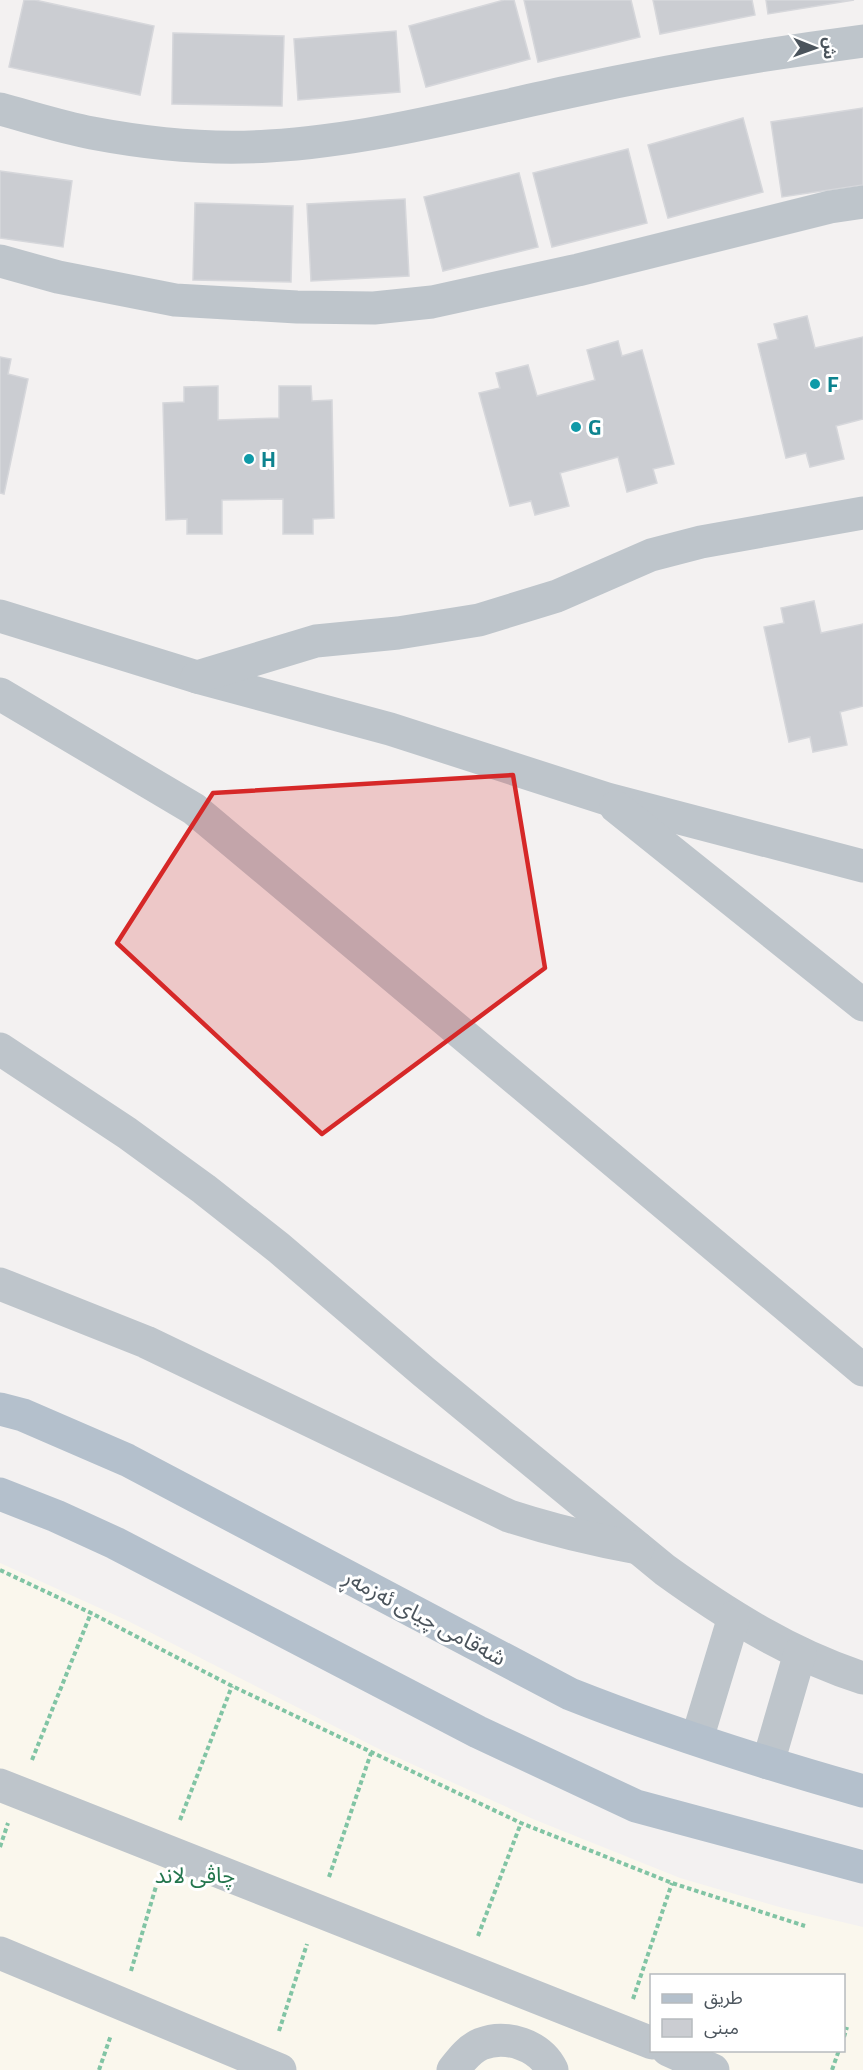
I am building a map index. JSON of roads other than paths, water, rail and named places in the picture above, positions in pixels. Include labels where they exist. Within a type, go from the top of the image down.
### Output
[{"type":"main road","name":"شەقامی چیای ئەزمەڕ","points":[[0,1409],[23,1415],[127,1460],[570,1694],[619,1713],[863,1791]]},
{"type":"main road","points":[[0,1494],[115,1543],[478,1732],[636,1806],[863,1867]]},
{"type":"street","points":[[0,109],[91,133],[185,146],[267,147],[341,140],[670,72],[863,41]]},
{"type":"street","points":[[0,261],[58,277],[175,300],[297,307],[374,308],[444,300],[578,270],[830,207],[863,202]]},
{"type":"street","points":[[197,677],[316,641],[398,633],[480,620],[557,596],[651,555],[701,542],[863,513]]},
{"type":"street","points":[[0,616],[197,677],[390,729],[607,799],[863,866]]},
{"type":"street","points":[[0,694],[194,809],[863,1370]]},
{"type":"street","points":[[607,799],[863,1005]]},
{"type":"street","points":[[0,1049],[127,1133],[204,1189],[279,1248],[424,1372],[682,1582],[734,1617],[800,1653],[863,1678]]},
{"type":"street","points":[[0,1284],[146,1342],[509,1516],[584,1538],[640,1548]]},
{"type":"street","points":[[698,1739],[734,1617]]},
{"type":"street","points":[[768,1762],[800,1653]]},
{"type":"street","points":[[10,1789],[465,1971],[637,2037]]},
{"type":"street","points":[[0,1953],[280,2070]]},
{"type":"street","points":[[453,2070],[465,2055],[481,2044],[499,2040],[519,2042],[536,2051],[552,2070]]},
{"type":"street","points":[[672,2052],[713,2070]]},
{"type":"place","name":"F","points":[[815,384]]},
{"type":"place","name":"G","points":[[576,427]]},
{"type":"place","name":"H","points":[[249,459]]},
{"type":"park label","name":"چاڤی لاند","points":[[195,1875]]}]
